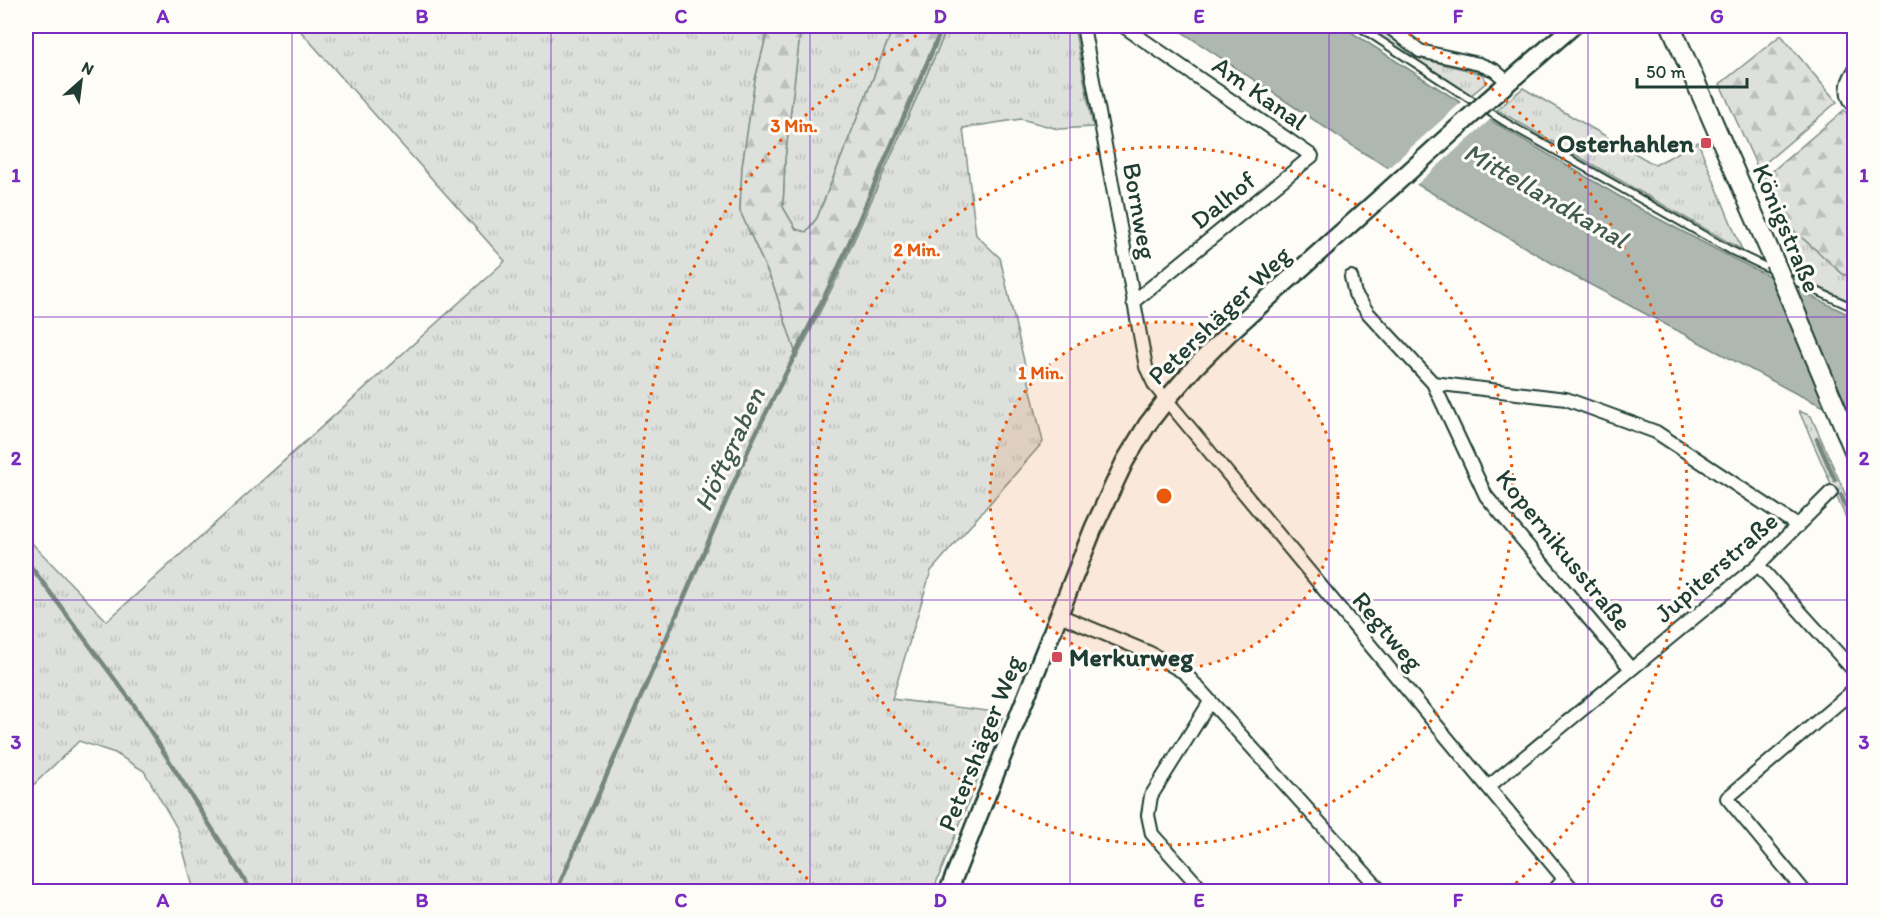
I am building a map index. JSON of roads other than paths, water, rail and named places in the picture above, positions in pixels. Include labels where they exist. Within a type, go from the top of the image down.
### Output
[{"type":"main road","name":"Königstraße","points":[[1671,26],[1854,451]]},
{"type":"street","name":"Bornweg","points":[[1083,26],[1146,367],[1155,386],[1167,399]]},
{"type":"street","name":"Am Kanal","points":[[1123,26],[1312,156]]},
{"type":"street","points":[[1388,26],[1420,51],[1479,64],[1494,70],[1508,82]]},
{"type":"street","name":"Petershäger Weg","points":[[948,891],[1094,527],[1125,461],[1147,425],[1167,399],[1228,334],[1487,100],[1573,26]]},
{"type":"street","points":[[1854,71],[1849,80],[1848,98],[1854,106]]},
{"type":"street","name":"Dalhof","points":[[1133,302],[1312,156]]},
{"type":"street","name":"Kopernikusstraße","points":[[1351,277],[1355,294],[1368,313],[1432,382],[1486,496],[1631,669]]},
{"type":"street","points":[[1432,382],[1566,399],[1656,432],[1798,526]]},
{"type":"street","name":"Regtweg","points":[[1167,399],[1575,891]]},
{"type":"street","name":"Jupiterstraße","points":[[1488,787],[1758,565],[1831,492]]},
{"type":"street","points":[[1758,565],[1854,671]]},
{"type":"street","points":[[1059,615],[1150,653],[1185,672],[1382,891]]},
{"type":"street","points":[[1805,891],[1727,798],[1854,690]]},
{"type":"street","points":[[1204,891],[1152,834],[1148,816],[1151,796],[1210,702]]},
{"type":"street","points":[[1553,891],[1564,879]]},
{"type":"lane","points":[[1358,26],[1505,122],[1730,249],[1854,308]]},
{"type":"water","name":"Mittellandkanal","points":[[1173,26],[1342,26],[1458,101],[1644,211],[1736,260],[1854,317],[1854,421],[1797,394],[1574,276],[1362,152]]},
{"type":"waterway","name":"Höftgraben","points":[[556,892],[753,439],[837,271],[943,26]]},
{"type":"waterway","points":[[1817,439],[1835,480]]},
{"type":"waterway","points":[[1841,495],[1854,526]]},
{"type":"waterway","points":[[26,560],[134,705],[252,892]]},
{"type":"place","name":"Osterhahlen","points":[[1706,143]]},
{"type":"place","name":"Merkurweg","points":[[1057,657]]}]
